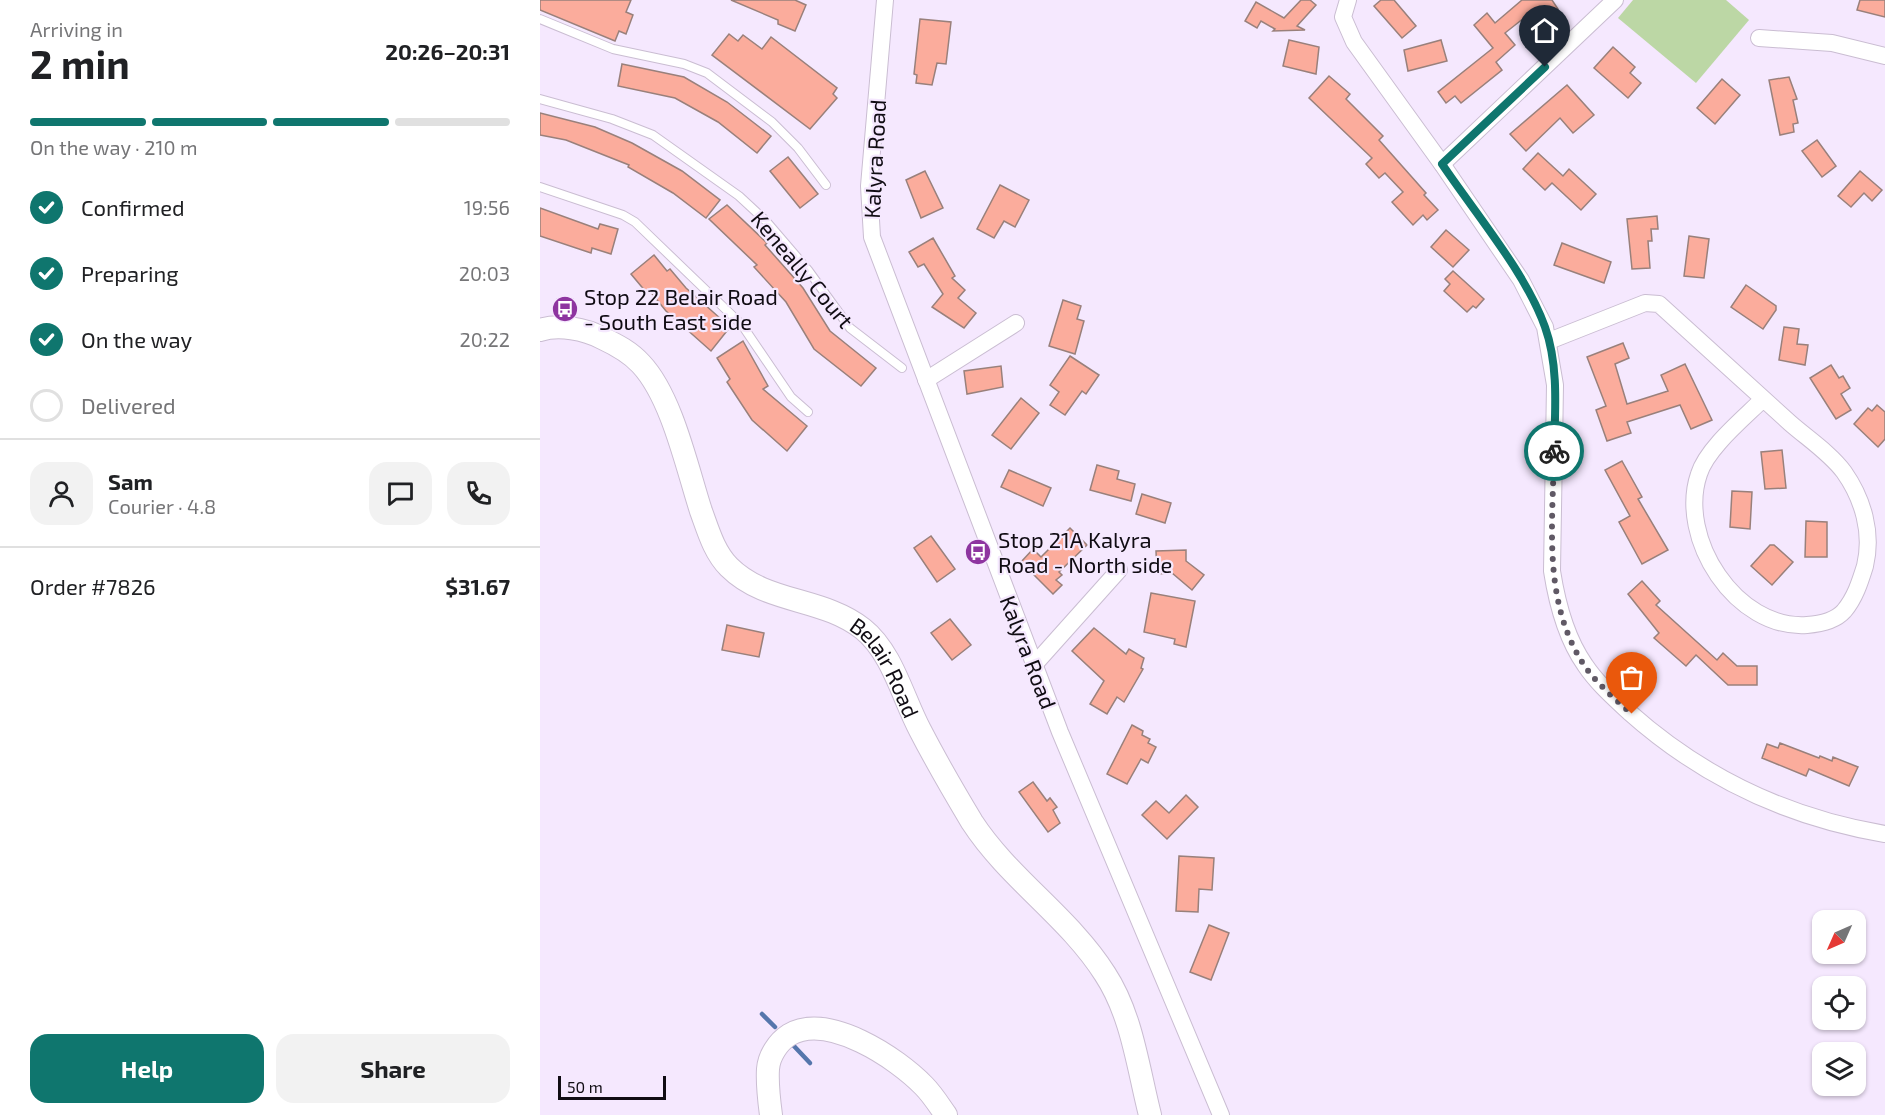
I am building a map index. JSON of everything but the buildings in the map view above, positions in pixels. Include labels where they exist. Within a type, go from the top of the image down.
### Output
[{"type":"main road","name":"Belair Road","points":[[540,330],[563,328],[594,334],[623,348],[642,365],[663,395],[711,539],[728,566],[754,588],[832,612],[862,628],[878,645],[919,729],[974,824],[1016,876],[1075,935],[1105,974],[1123,1009],[1150,1115]]},
{"type":"main road","points":[[771,1115],[768,1068],[774,1051],[786,1037],[797,1031],[825,1030],[861,1041],[889,1058],[924,1086],[946,1115]]},
{"type":"street","name":"Kalyra Road","points":[[885,0],[869,186],[870,223],[875,246],[1084,794],[1136,908],[1221,1115]]},
{"type":"street","points":[[1348,0],[1343,17],[1353,42],[1442,164],[1521,280],[1545,327],[1555,385],[1552,571],[1556,594],[1569,635],[1584,665],[1604,690],[1646,727],[1711,774],[1765,800],[1853,829],[1885,834]]},
{"type":"street","points":[[1442,164],[1615,0]]},
{"type":"street","points":[[1759,38],[1832,43],[1885,56]]},
{"type":"street","points":[[1548,341],[1645,303],[1659,304],[1843,471],[1861,501],[1868,534],[1865,563],[1857,590],[1843,612],[1823,624],[1799,626],[1774,619],[1748,607],[1713,570],[1702,548],[1697,525],[1695,496],[1699,474],[1708,456],[1763,399]]},
{"type":"street","points":[[926,380],[1016,323]]},
{"type":"street","points":[[1034,665],[1119,570]]},
{"type":"lane","points":[[540,19],[613,49],[684,64],[708,73],[772,122],[798,148],[826,185]]},
{"type":"lane","name":"Keneally Court","points":[[540,99],[612,119],[653,135],[739,196],[766,221],[850,327],[902,368]]},
{"type":"lane","points":[[540,187],[623,215],[635,222],[742,325],[791,397],[808,412]]},
{"type":"green space","points":[[1633,0],[1726,0],[1749,20],[1696,83],[1618,18]]},
{"type":"waterway","points":[[762,1014],[775,1027]]},
{"type":"waterway","points":[[793,1045],[810,1063]]},
{"type":"way so far","points":[[1554,451],[1552,571],[1556,594],[1569,635],[1584,665],[1604,690],[1632,714]]},
{"type":"place","name":"Stop 22 Belair Road - South East side","points":[[565,309]]},
{"type":"place","name":"Stop 21A Kalyra Road - North side","points":[[978,552]]},
{"type":"route","points":[[1545,67],[1442,164],[1521,280],[1545,327],[1555,385],[1554,451]]}]
